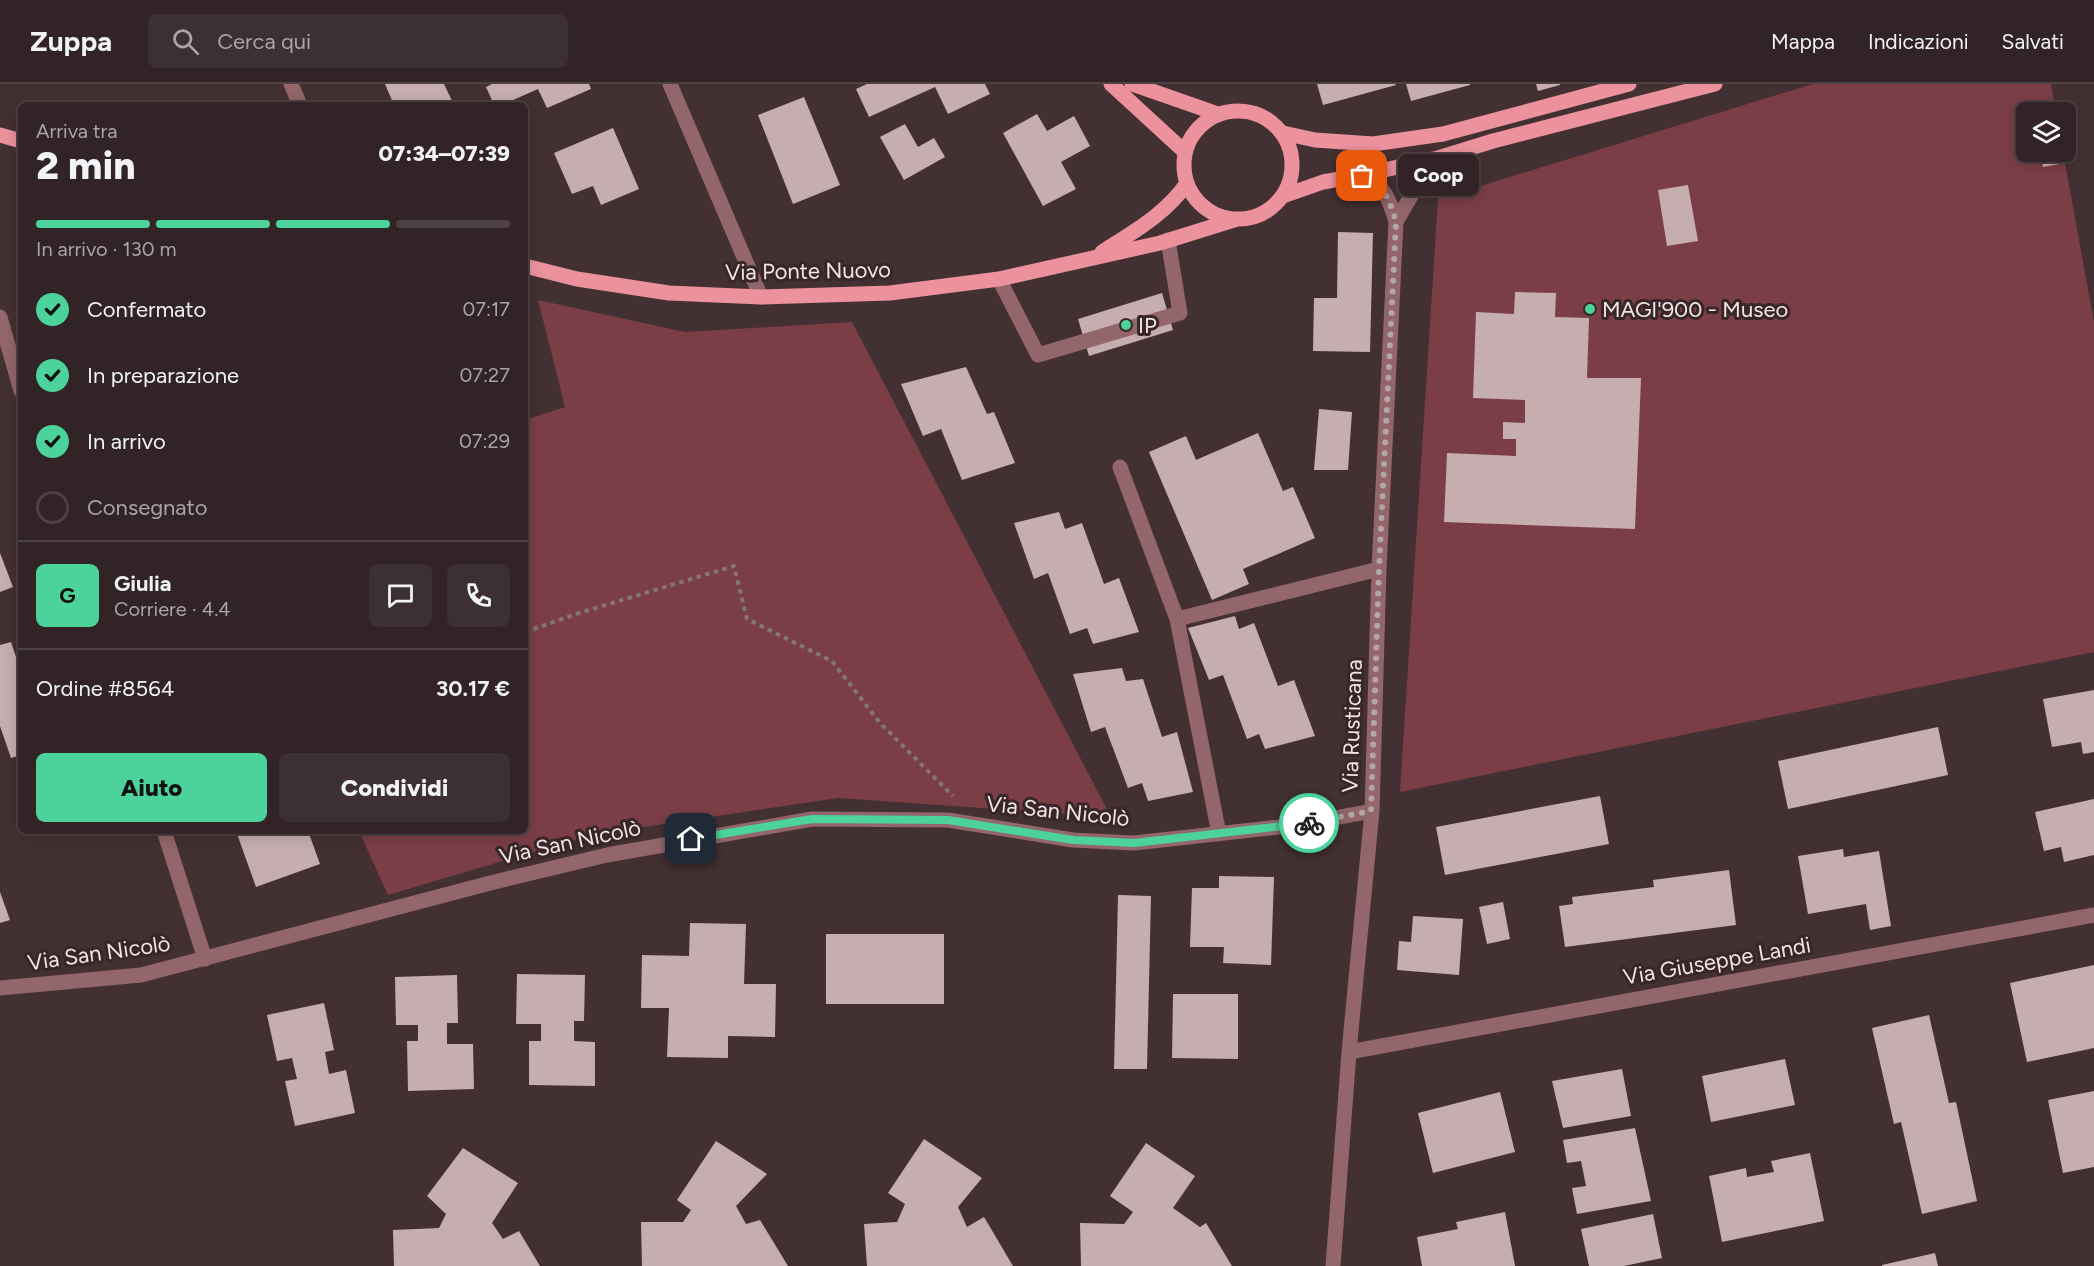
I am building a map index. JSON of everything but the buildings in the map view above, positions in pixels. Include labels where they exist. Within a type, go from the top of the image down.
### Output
[{"type":"main road","points":[[1111,84],[1185,152]]},
{"type":"main road","points":[[1132,84],[1218,114]]},
{"type":"main road","points":[[1283,133],[1315,140],[1373,144],[1443,134],[1629,84]]},
{"type":"main road","points":[[1283,196],[1323,182],[1362,176],[1438,158],[1494,141],[1715,84]]},
{"type":"main road","points":[[1247,111],[1261,115],[1274,123],[1283,133],[1291,149],[1293,165],[1290,181],[1283,196],[1271,209],[1255,217],[1237,219],[1221,216],[1206,209],[1194,197],[1187,183],[1184,168],[1185,152],[1192,136],[1203,123],[1218,114],[1247,111]]},
{"type":"main road","points":[[0,135],[18,140]]},
{"type":"main road","name":"Via Ponte Nuovo","points":[[1092,258],[1146,224],[1175,200],[1187,183]]},
{"type":"main road","name":"Via Ponte Nuovo","points":[[528,267],[577,279],[669,293],[761,297],[890,293],[999,279],[1168,240],[1237,219]]},
{"type":"street","points":[[291,84],[299,102]]},
{"type":"street","points":[[669,84],[761,297]]},
{"type":"street","name":"Via Rusticana","points":[[1396,222],[1415,189],[1438,158]]},
{"type":"street","name":"Via Rusticana","points":[[1333,1266],[1349,1052],[1371,811],[1379,569],[1396,222],[1388,198],[1371,178],[1362,176]]},
{"type":"street","points":[[999,279],[1038,355],[1180,313],[1168,240]]},
{"type":"street","points":[[0,317],[18,380]]},
{"type":"street","points":[[1120,467],[1177,619],[1219,834]]},
{"type":"street","points":[[1177,619],[1379,569]]},
{"type":"street","name":"Via San Nicolò","points":[[0,988],[141,975],[494,882],[607,855],[812,819],[948,820],[1073,840],[1134,843],[1297,825],[1371,811]]},
{"type":"street","points":[[165,834],[205,959]]},
{"type":"street","name":"Via Giuseppe Landi","points":[[1349,1052],[2094,915]]},
{"type":"path","points":[[528,631],[734,566],[747,619],[832,661],[880,723],[984,826]]},
{"type":"shaded area","points":[[1813,84],[2051,84],[2054,102],[2016,102],[2016,162],[2065,162],[2094,322],[2094,652],[1400,792],[1438,199]]},
{"type":"shaded area","points":[[538,300],[685,332],[852,322],[1111,817],[838,798],[590,835],[388,895],[360,834],[528,834],[528,419],[565,407]]},
{"type":"way so far","points":[[1309,823],[1371,811],[1379,569],[1396,222],[1388,198],[1371,178],[1362,176]]},
{"type":"place","name":"Coop","points":[[1362,176]]},
{"type":"place","name":"MAGI'900 - Museo","points":[[1590,309]]},
{"type":"place","name":"IP","points":[[1126,325]]},
{"type":"route","points":[[691,839],[812,819],[948,820],[1073,840],[1134,843],[1309,823]]}]
